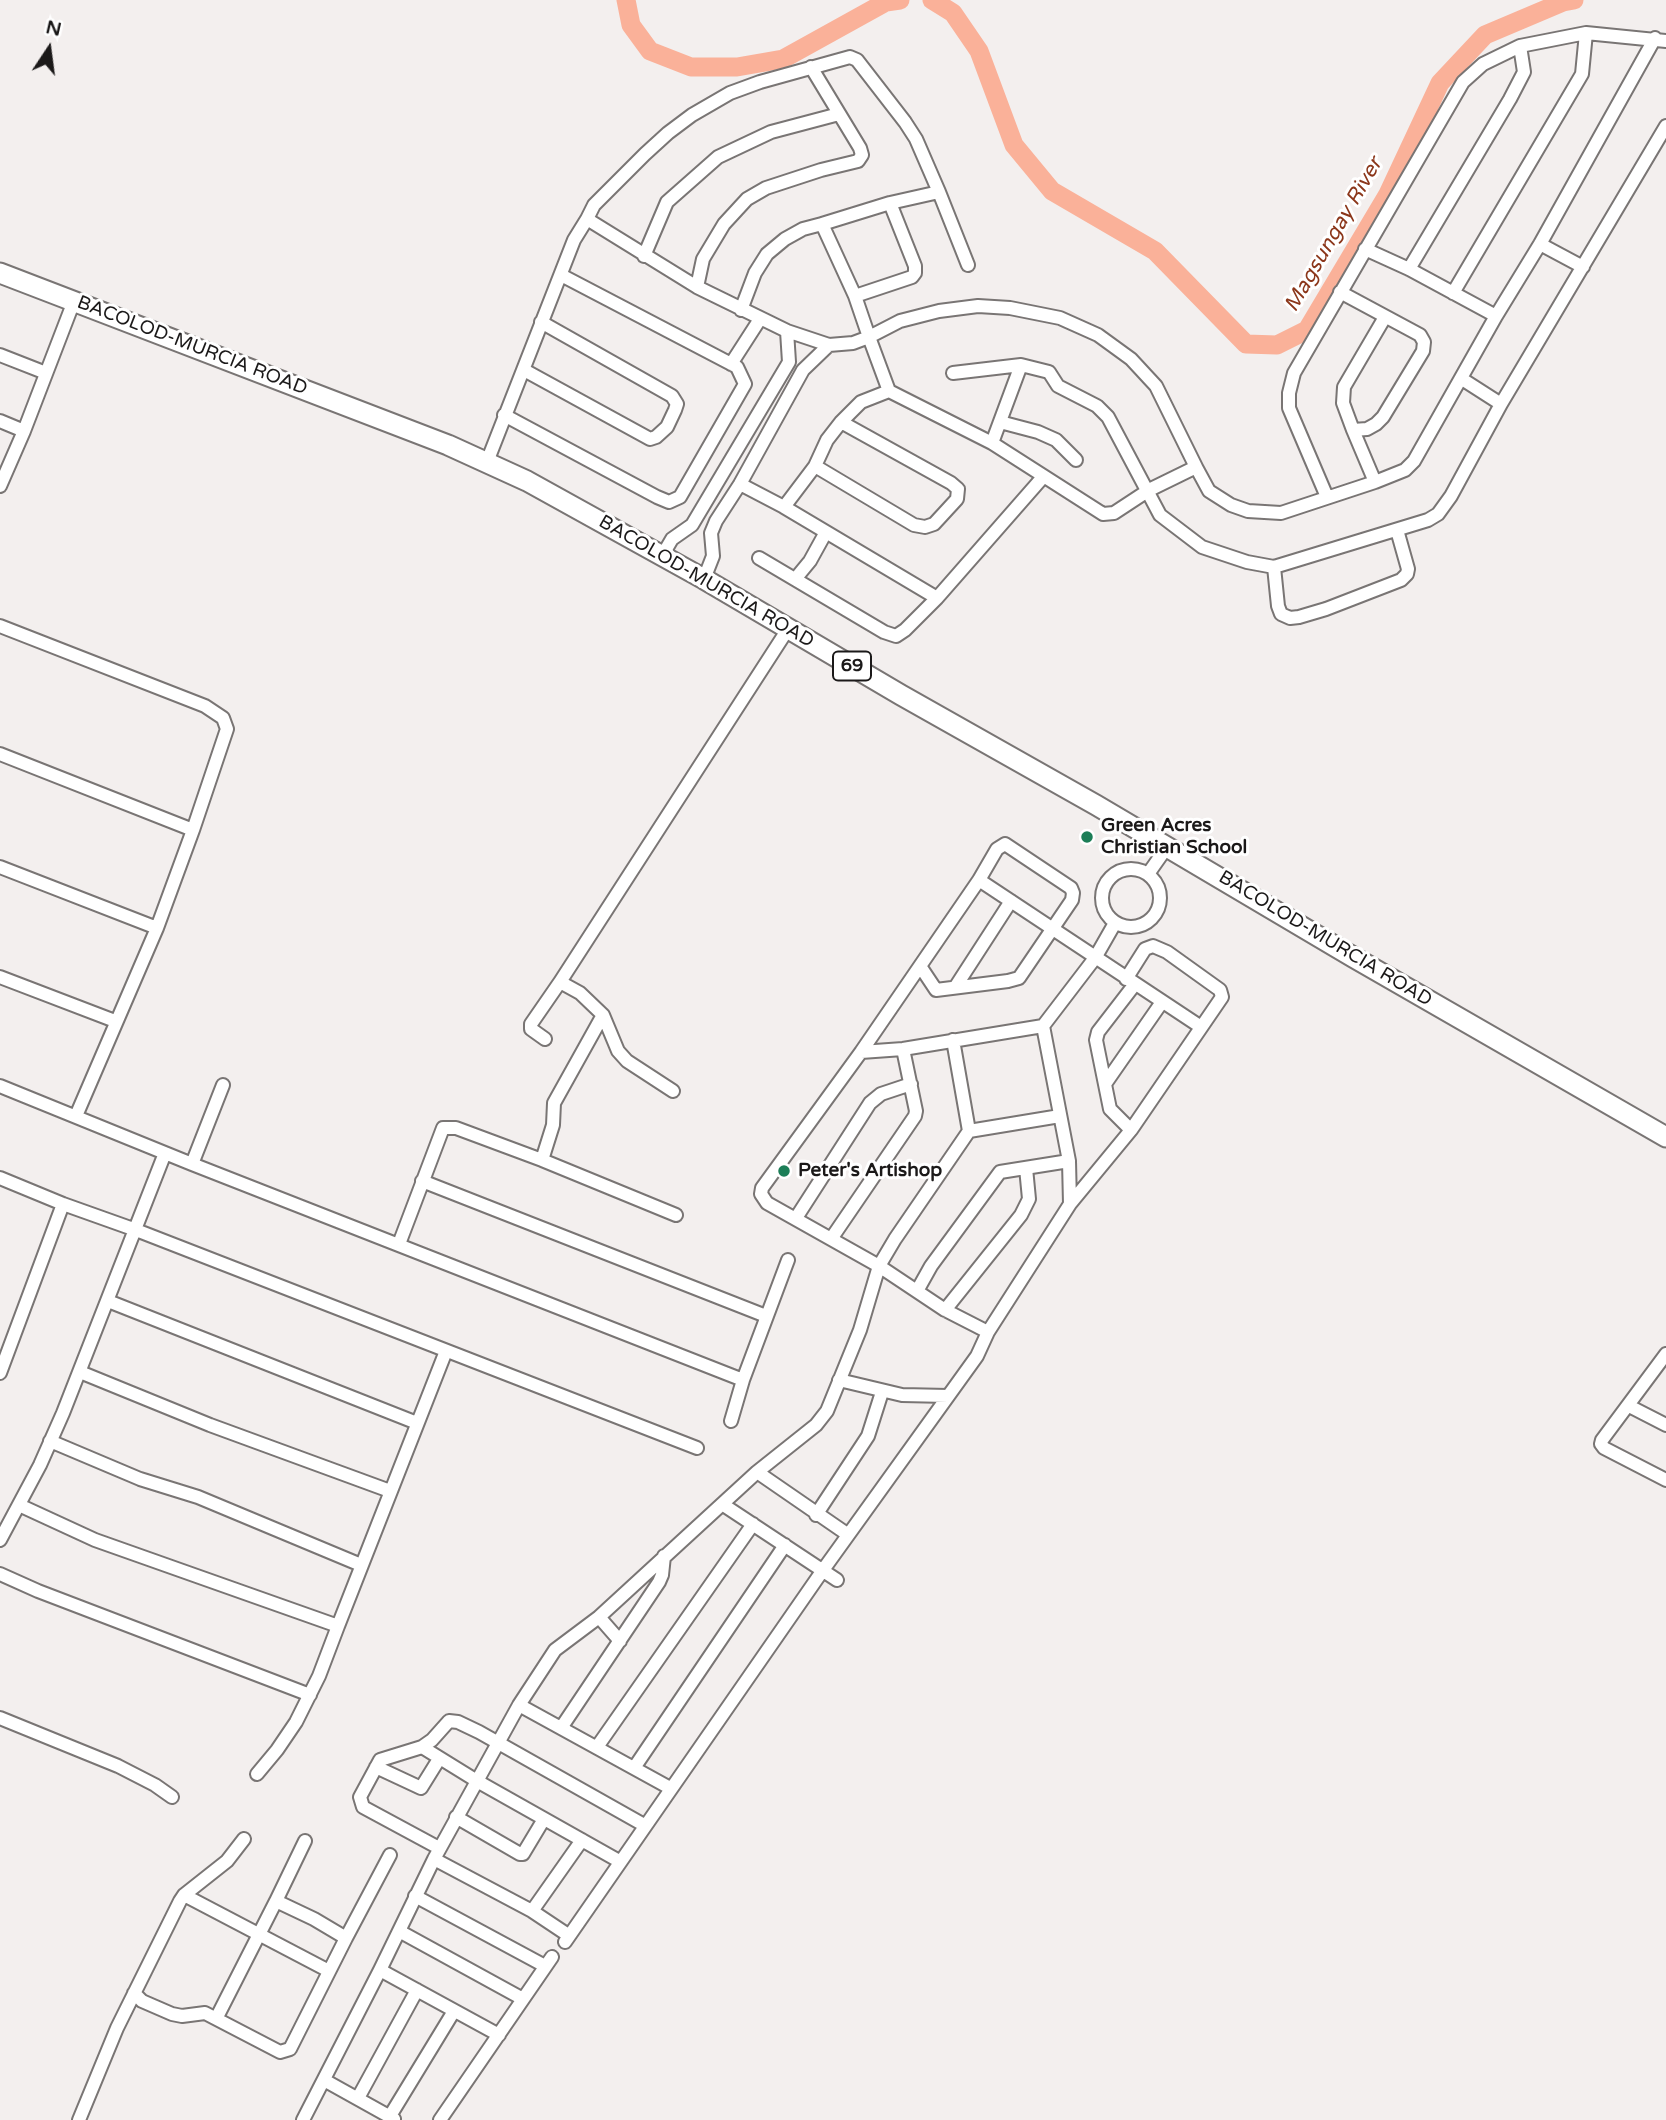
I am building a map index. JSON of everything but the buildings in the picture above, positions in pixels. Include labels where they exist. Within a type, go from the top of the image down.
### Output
[{"type":"main road","name":"BACOLOD-MURCIA ROAD","points":[[0,273],[357,409],[527,481],[704,579],[1666,1137]]},
{"type":"street","points":[[1454,293],[1582,74],[1586,33]]},
{"type":"street","points":[[587,219],[696,288],[787,331],[829,345],[853,343],[901,321],[939,311],[978,306],[1010,308],[1060,318],[1098,335],[1131,359],[1156,386],[1209,491],[1231,505],[1248,511],[1281,513],[1375,482],[1405,470],[1414,461],[1496,316],[1660,39],[1586,33],[1520,46],[1483,64],[1463,82],[1294,373],[1289,393],[1289,408],[1328,497]]},
{"type":"street","points":[[1409,269],[1524,72],[1520,46]]},
{"type":"street","points":[[487,462],[574,240],[594,205],[668,133],[692,115],[730,93],[843,58],[857,60],[889,99],[916,139],[968,265]]},
{"type":"street","points":[[696,288],[703,259],[724,224],[747,199],[766,188],[858,161],[862,155],[811,67]]},
{"type":"street","points":[[644,256],[667,202],[718,157],[771,132],[839,114]]},
{"type":"street","points":[[953,373],[1021,365],[1049,372],[1058,386],[1097,406],[1108,417],[1160,514],[1202,547],[1247,562],[1274,567],[1428,520],[1438,514],[1451,496],[1501,404],[1666,125]]},
{"type":"street","points":[[741,310],[755,274],[767,254],[785,239],[822,223],[939,192]]},
{"type":"street","points":[[855,296],[912,277],[915,273],[915,266],[890,203]]},
{"type":"street","points":[[822,223],[855,296],[889,391],[992,443],[1107,515],[1196,467]]},
{"type":"street","points":[[1540,244],[1583,267]]},
{"type":"street","points":[[1366,249],[1496,316]]},
{"type":"street","points":[[505,415],[669,502],[680,496],[745,384],[740,372],[731,364],[561,275]]},
{"type":"street","points":[[1340,292],[1420,335],[1424,342],[1423,351],[1383,417],[1376,425],[1367,429],[1353,430]]},
{"type":"street","points":[[0,486],[74,301]]},
{"type":"street","points":[[1375,482],[1343,403],[1344,387],[1385,317]]},
{"type":"street","points":[[731,364],[760,319]]},
{"type":"street","points":[[524,370],[650,439],[667,426],[675,410],[677,404],[672,396],[541,322]]},
{"type":"street","points":[[662,556],[672,538],[692,525],[789,362],[787,331]]},
{"type":"street","points":[[704,579],[713,556],[713,528],[803,370],[829,345]]},
{"type":"street","points":[[0,355],[46,373]]},
{"type":"street","points":[[789,362],[803,370]]},
{"type":"street","points":[[992,443],[1021,365]]},
{"type":"street","points":[[1462,379],[1501,404]]},
{"type":"street","points":[[784,507],[815,466],[827,440],[841,422],[861,402],[889,391]]},
{"type":"street","points":[[0,421],[24,431]]},
{"type":"street","points":[[815,466],[914,525],[925,527],[934,524],[957,499],[958,489],[951,483],[841,422]]},
{"type":"street","points":[[1000,422],[1038,432],[1056,440],[1076,460]]},
{"type":"street","points":[[752,426],[768,434]]},
{"type":"street","points":[[759,558],[884,632],[896,636],[905,631],[937,598],[1043,477]]},
{"type":"street","points":[[740,484],[784,507],[937,598]]},
{"type":"street","points":[[712,492],[729,501]]},
{"type":"street","points":[[1274,567],[1281,614],[1290,618],[1299,617],[1326,609],[1401,580],[1407,574],[1408,569],[1396,530]]},
{"type":"street","points":[[796,578],[810,561],[826,532]]},
{"type":"street","points":[[0,626],[205,706],[223,718],[227,729],[157,928],[76,1115]]},
{"type":"street","points":[[545,1039],[531,1029],[531,1024],[788,629]]},
{"type":"street","points":[[0,754],[193,830]]},
{"type":"street","points":[[920,967],[936,989],[1019,978],[1072,900],[1071,888],[1005,844],[997,849],[920,967],[762,1188],[761,1194],[763,1200],[879,1266],[945,1310],[988,1332]]},
{"type":"street","points":[[1148,874],[1167,846]]},
{"type":"street","points":[[0,867],[157,928]]},
{"type":"street","points":[[1136,869],[1148,874],[1156,883],[1160,895],[1153,917],[1134,927],[1115,923],[1106,914],[1101,901],[1103,888],[1111,877],[1122,870],[1136,869]]},
{"type":"street","points":[[979,880],[1201,1027]]},
{"type":"street","points":[[956,986],[1011,901]]},
{"type":"street","points":[[861,1052],[903,1049],[1043,1026],[1095,958],[1115,923]]},
{"type":"street","points":[[644,1825],[499,1744],[452,1721],[447,1722],[432,1740],[422,1747],[384,1757],[360,1797],[363,1807],[532,1911],[567,1939],[847,1534],[976,1356],[988,1332],[1070,1203],[1131,1130],[1220,1001],[1222,994],[1167,952],[1153,946],[1145,949],[1130,981],[1098,1032],[1096,1048],[1110,1109],[1131,1130]]},
{"type":"street","points":[[0,977],[115,1021]]},
{"type":"street","points":[[560,982],[580,993],[603,1016],[622,1056],[673,1091]]},
{"type":"street","points":[[1105,1084],[1162,1002]]},
{"type":"street","points":[[542,1160],[553,1125],[554,1103],[558,1093],[603,1016]]},
{"type":"street","points":[[1043,1026],[1069,1161],[1070,1203]]},
{"type":"street","points":[[307,2119],[436,1854],[519,1705],[555,1650],[599,1617],[757,1472],[816,1425],[834,1398],[860,1330],[879,1266],[969,1131],[953,1040]]},
{"type":"street","points":[[831,1239],[915,1116],[903,1049]]},
{"type":"street","points":[[796,1218],[870,1103],[881,1094],[911,1084]]},
{"type":"street","points":[[192,1164],[223,1085]]},
{"type":"street","points":[[0,1086],[743,1380]]},
{"type":"street","points":[[969,1131],[1060,1116]]},
{"type":"street","points":[[399,1244],[441,1130],[448,1126],[542,1160],[676,1214]]},
{"type":"street","points":[[0,1540],[50,1441],[80,1371],[165,1153]]},
{"type":"street","points":[[917,1292],[931,1266],[1000,1172],[1069,1161]]},
{"type":"street","points":[[945,1310],[1021,1215],[1029,1199],[1026,1168]]},
{"type":"street","points":[[0,1178],[63,1205],[136,1230],[698,1448]]},
{"type":"street","points":[[422,1181],[766,1316]]},
{"type":"street","points":[[0,1373],[63,1205]]},
{"type":"street","points":[[731,1421],[743,1380],[788,1260]]},
{"type":"street","points":[[108,1301],[417,1423]]},
{"type":"street","points":[[257,1774],[288,1735],[310,1695],[446,1351]]},
{"type":"street","points":[[1664,1362],[1602,1440],[1603,1447],[1666,1480]]},
{"type":"street","points":[[80,1371],[210,1424],[390,1491]]},
{"type":"street","points":[[839,1380],[902,1395],[948,1396]]},
{"type":"street","points":[[816,1515],[868,1436],[882,1392]]},
{"type":"street","points":[[1629,1406],[1666,1425]]},
{"type":"street","points":[[50,1441],[140,1479],[198,1497],[361,1565]]},
{"type":"street","points":[[757,1472],[847,1534]]},
{"type":"street","points":[[722,1504],[837,1580]]},
{"type":"street","points":[[19,1505],[95,1540],[338,1626]]},
{"type":"street","points":[[597,1747],[753,1524]]},
{"type":"street","points":[[634,1768],[785,1545]]},
{"type":"street","points":[[561,1728],[659,1582],[664,1556]]},
{"type":"street","points":[[0,1574],[310,1695]]},
{"type":"street","points":[[599,1617],[620,1641]]},
{"type":"street","points":[[519,1705],[670,1788]]},
{"type":"street","points":[[0,1718],[118,1766],[172,1797]]},
{"type":"street","points":[[422,1747],[619,1861]]},
{"type":"street","points":[[376,1767],[421,1788],[439,1759]]},
{"type":"street","points":[[457,1817],[520,1854],[523,1854],[544,1819]]},
{"type":"street","points":[[79,2120],[134,1993],[184,1895],[227,1861],[244,1839]]},
{"type":"street","points":[[532,1911],[582,1840]]},
{"type":"street","points":[[217,2017],[305,1841]]},
{"type":"street","points":[[134,1993],[142,2001],[172,2014],[182,2016],[205,2013],[217,2017],[285,2053],[298,2036],[390,1855]]},
{"type":"street","points":[[184,1895],[329,1971]]},
{"type":"street","points":[[415,1896],[549,1961],[440,2120]]},
{"type":"street","points":[[276,1901],[346,1938]]},
{"type":"street","points":[[399,1931],[523,1999]]},
{"type":"street","points":[[380,1970],[499,2035]]},
{"type":"street","points":[[358,2098],[417,1990]]},
{"type":"street","points":[[324,2080],[393,2118],[454,2011]]},
{"type":"waterway","name":"Magsungay River","points":[[626,0],[631,25],[650,51],[691,67],[737,67],[783,59],[886,2],[900,0]]},
{"type":"waterway","name":"Magsungay River","points":[[932,0],[953,13],[979,51],[1014,145],[1052,191],[1155,251],[1246,344],[1277,345],[1307,330],[1388,194],[1440,83],[1485,35],[1563,2],[1574,0]]},
{"type":"place","name":"Green Acres Christian School","points":[[1087,837]]},
{"type":"place","name":"Peter's Artishop","points":[[784,1171]]}]
